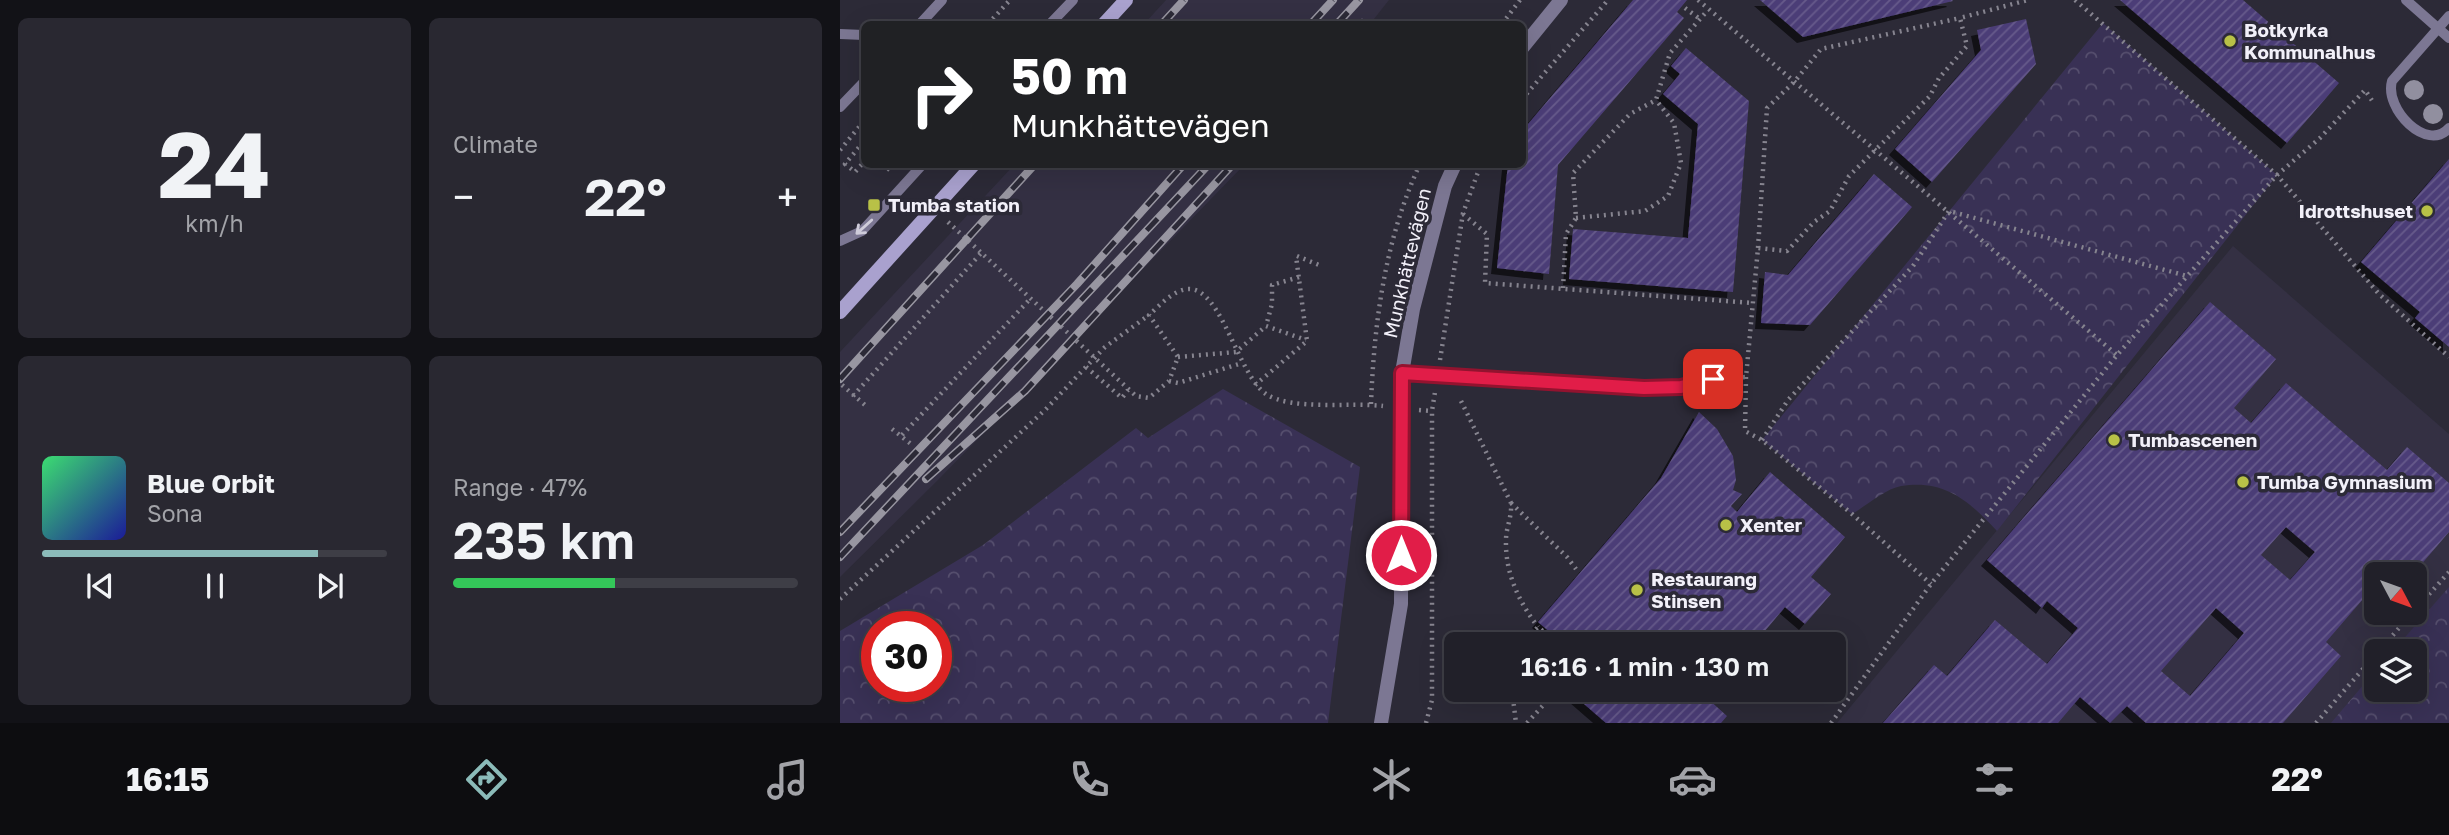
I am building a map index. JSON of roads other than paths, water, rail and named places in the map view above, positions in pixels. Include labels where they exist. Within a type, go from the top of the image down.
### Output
[{"type":"main road","points":[[1107,21],[1126,0]]},
{"type":"main road","points":[[840,312],[970,168]]},
{"type":"street","points":[[1526,43],[1562,0]]},
{"type":"street","name":"Munkhättevägen","points":[[1381,723],[1401,604],[1402,373],[1413,309],[1444,186],[1453,168]]},
{"type":"lane","points":[[923,21],[942,0]]},
{"type":"lane","points":[[1053,21],[1073,0]]},
{"type":"lane","points":[[2406,0],[2449,38]]},
{"type":"lane","points":[[2449,16],[2392,81],[2389,93],[2392,106],[2432,138],[2443,135],[2449,128]]},
{"type":"lane","points":[[840,34],[861,35]]},
{"type":"lane","points":[[840,107],[861,85]]},
{"type":"lane","points":[[840,241],[862,231],[919,168]]},
{"type":"lane","points":[[1402,373],[1644,388],[1681,387],[1713,379]]},
{"type":"railway","points":[[1165,21],[1184,0]]},
{"type":"railway","points":[[1314,21],[1333,0]]},
{"type":"railway","points":[[1340,21],[1359,0]]},
{"type":"railway","points":[[840,379],[1031,168]]},
{"type":"railway","points":[[840,532],[1077,284],[1180,168]]},
{"type":"railway","points":[[840,557],[1205,168]]},
{"type":"railway","points":[[926,479],[1025,391],[1229,168]]},
{"type":"place","name":"Botkyrka Kommunalhus","points":[[2230,41]]},
{"type":"place","name":"Tumba station","points":[[874,205]]},
{"type":"place","name":"Idrottshuset","points":[[2427,211]]},
{"type":"place","name":"Tumbascenen","points":[[2114,440]]},
{"type":"place","name":"Tumba Gymnasium","points":[[2243,482]]},
{"type":"place","name":"Xenter","points":[[1726,525]]},
{"type":"place","name":"Restaurang Stinsen","points":[[1637,590]]}]
